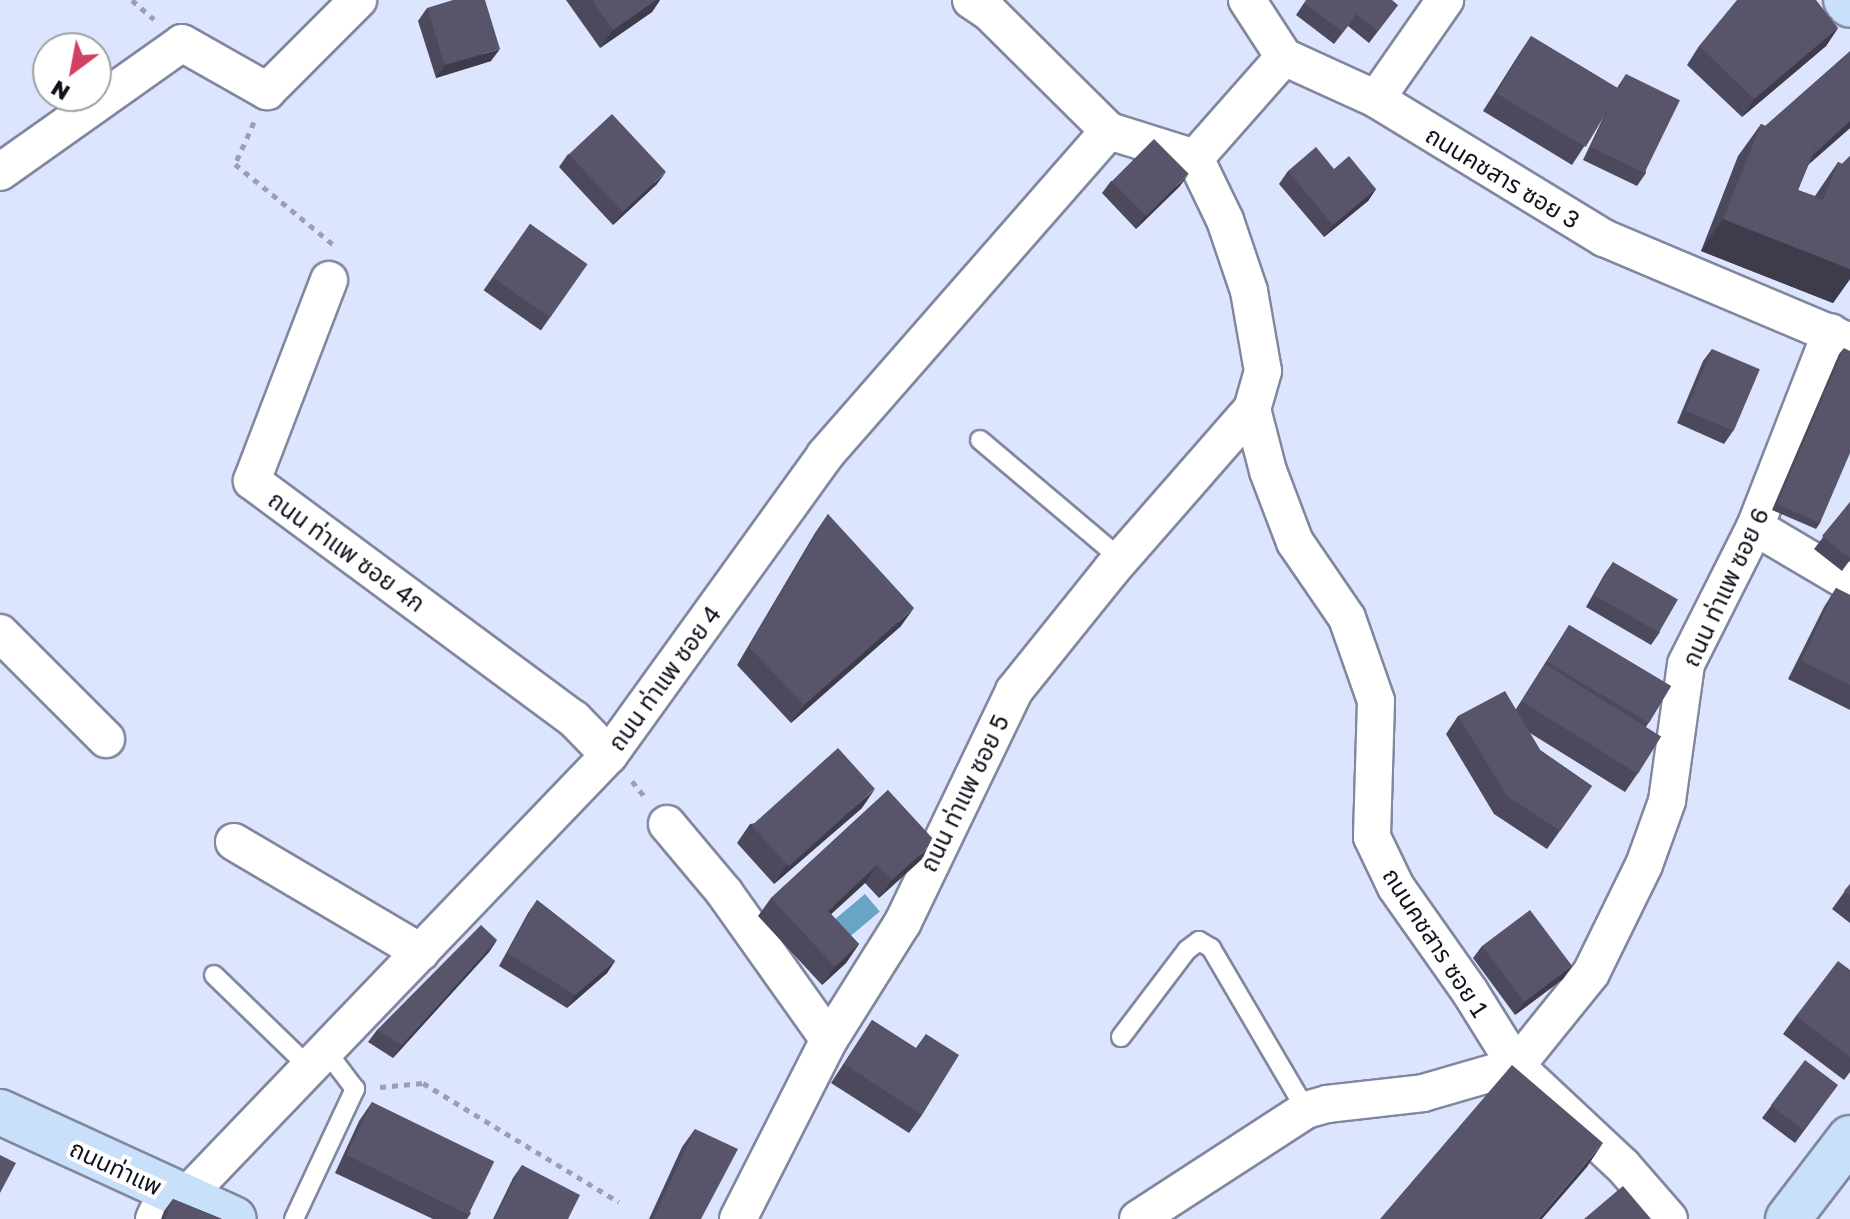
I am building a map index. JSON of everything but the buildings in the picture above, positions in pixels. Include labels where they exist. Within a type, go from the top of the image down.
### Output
[{"type":"main road","name":"ถนนท่าแพ","points":[[0,1112],[169,1202],[234,1219]]},
{"type":"main road","points":[[1788,1219],[1850,1138]]},
{"type":"street","points":[[0,172],[182,43],[267,91],[358,0]]},
{"type":"street","points":[[971,0],[989,12],[1109,131],[1195,158],[1225,220],[1249,291],[1263,371],[1252,409]]},
{"type":"street","points":[[1195,158],[1284,57],[1247,0]]},
{"type":"street","points":[[1376,99],[1445,0]]},
{"type":"street","name":"ถนนคชสาร ซอย 3","points":[[1284,57],[1376,99],[1604,238],[1841,337]]},
{"type":"street","name":"ถนน ท่าแพ ซอย 4","points":[[169,1202],[318,1059],[609,755],[825,455],[1109,131]]},
{"type":"street","name":"ถนน ท่าแพ ซอย 4ก","points":[[329,280],[252,481],[574,719],[609,755]]},
{"type":"street","name":"ถนน ท่าแพ ซอย 6","points":[[1516,1066],[1591,973],[1644,865],[1667,801],[1686,664],[1755,527],[1841,337]]},
{"type":"street","name":"ถนน ท่าแพ ซอย 5","points":[[738,1219],[829,1040],[903,922],[1014,691],[1121,559],[1252,409]]},
{"type":"street","name":"ถนนคชสาร ซอย 1","points":[[1252,409],[1268,471],[1295,542],[1347,618],[1376,701],[1372,837],[1396,887],[1470,992],[1516,1066],[1623,1166],[1669,1219]]},
{"type":"street","points":[[1755,527],[1850,583]]},
{"type":"street","points":[[0,633],[106,739]]},
{"type":"street","points":[[667,824],[724,892],[829,1040]]},
{"type":"street","points":[[234,842],[421,952]]},
{"type":"street","points":[[1138,1219],[1306,1110],[1327,1104],[1423,1093],[1516,1066]]},
{"type":"lane","points":[[980,440],[1121,559]]},
{"type":"lane","points":[[1121,1037],[1187,950],[1199,941],[1211,948],[1306,1110]]},
{"type":"lane","points":[[214,975],[355,1089],[294,1219]]},
{"type":"path","points":[[267,91],[235,164],[337,248],[329,280]]},
{"type":"path","points":[[609,755],[667,824]]},
{"type":"path","points":[[355,1089],[423,1083],[619,1202]]},
{"type":"water","points":[[865,894],[880,912],[849,937],[834,920]]}]
